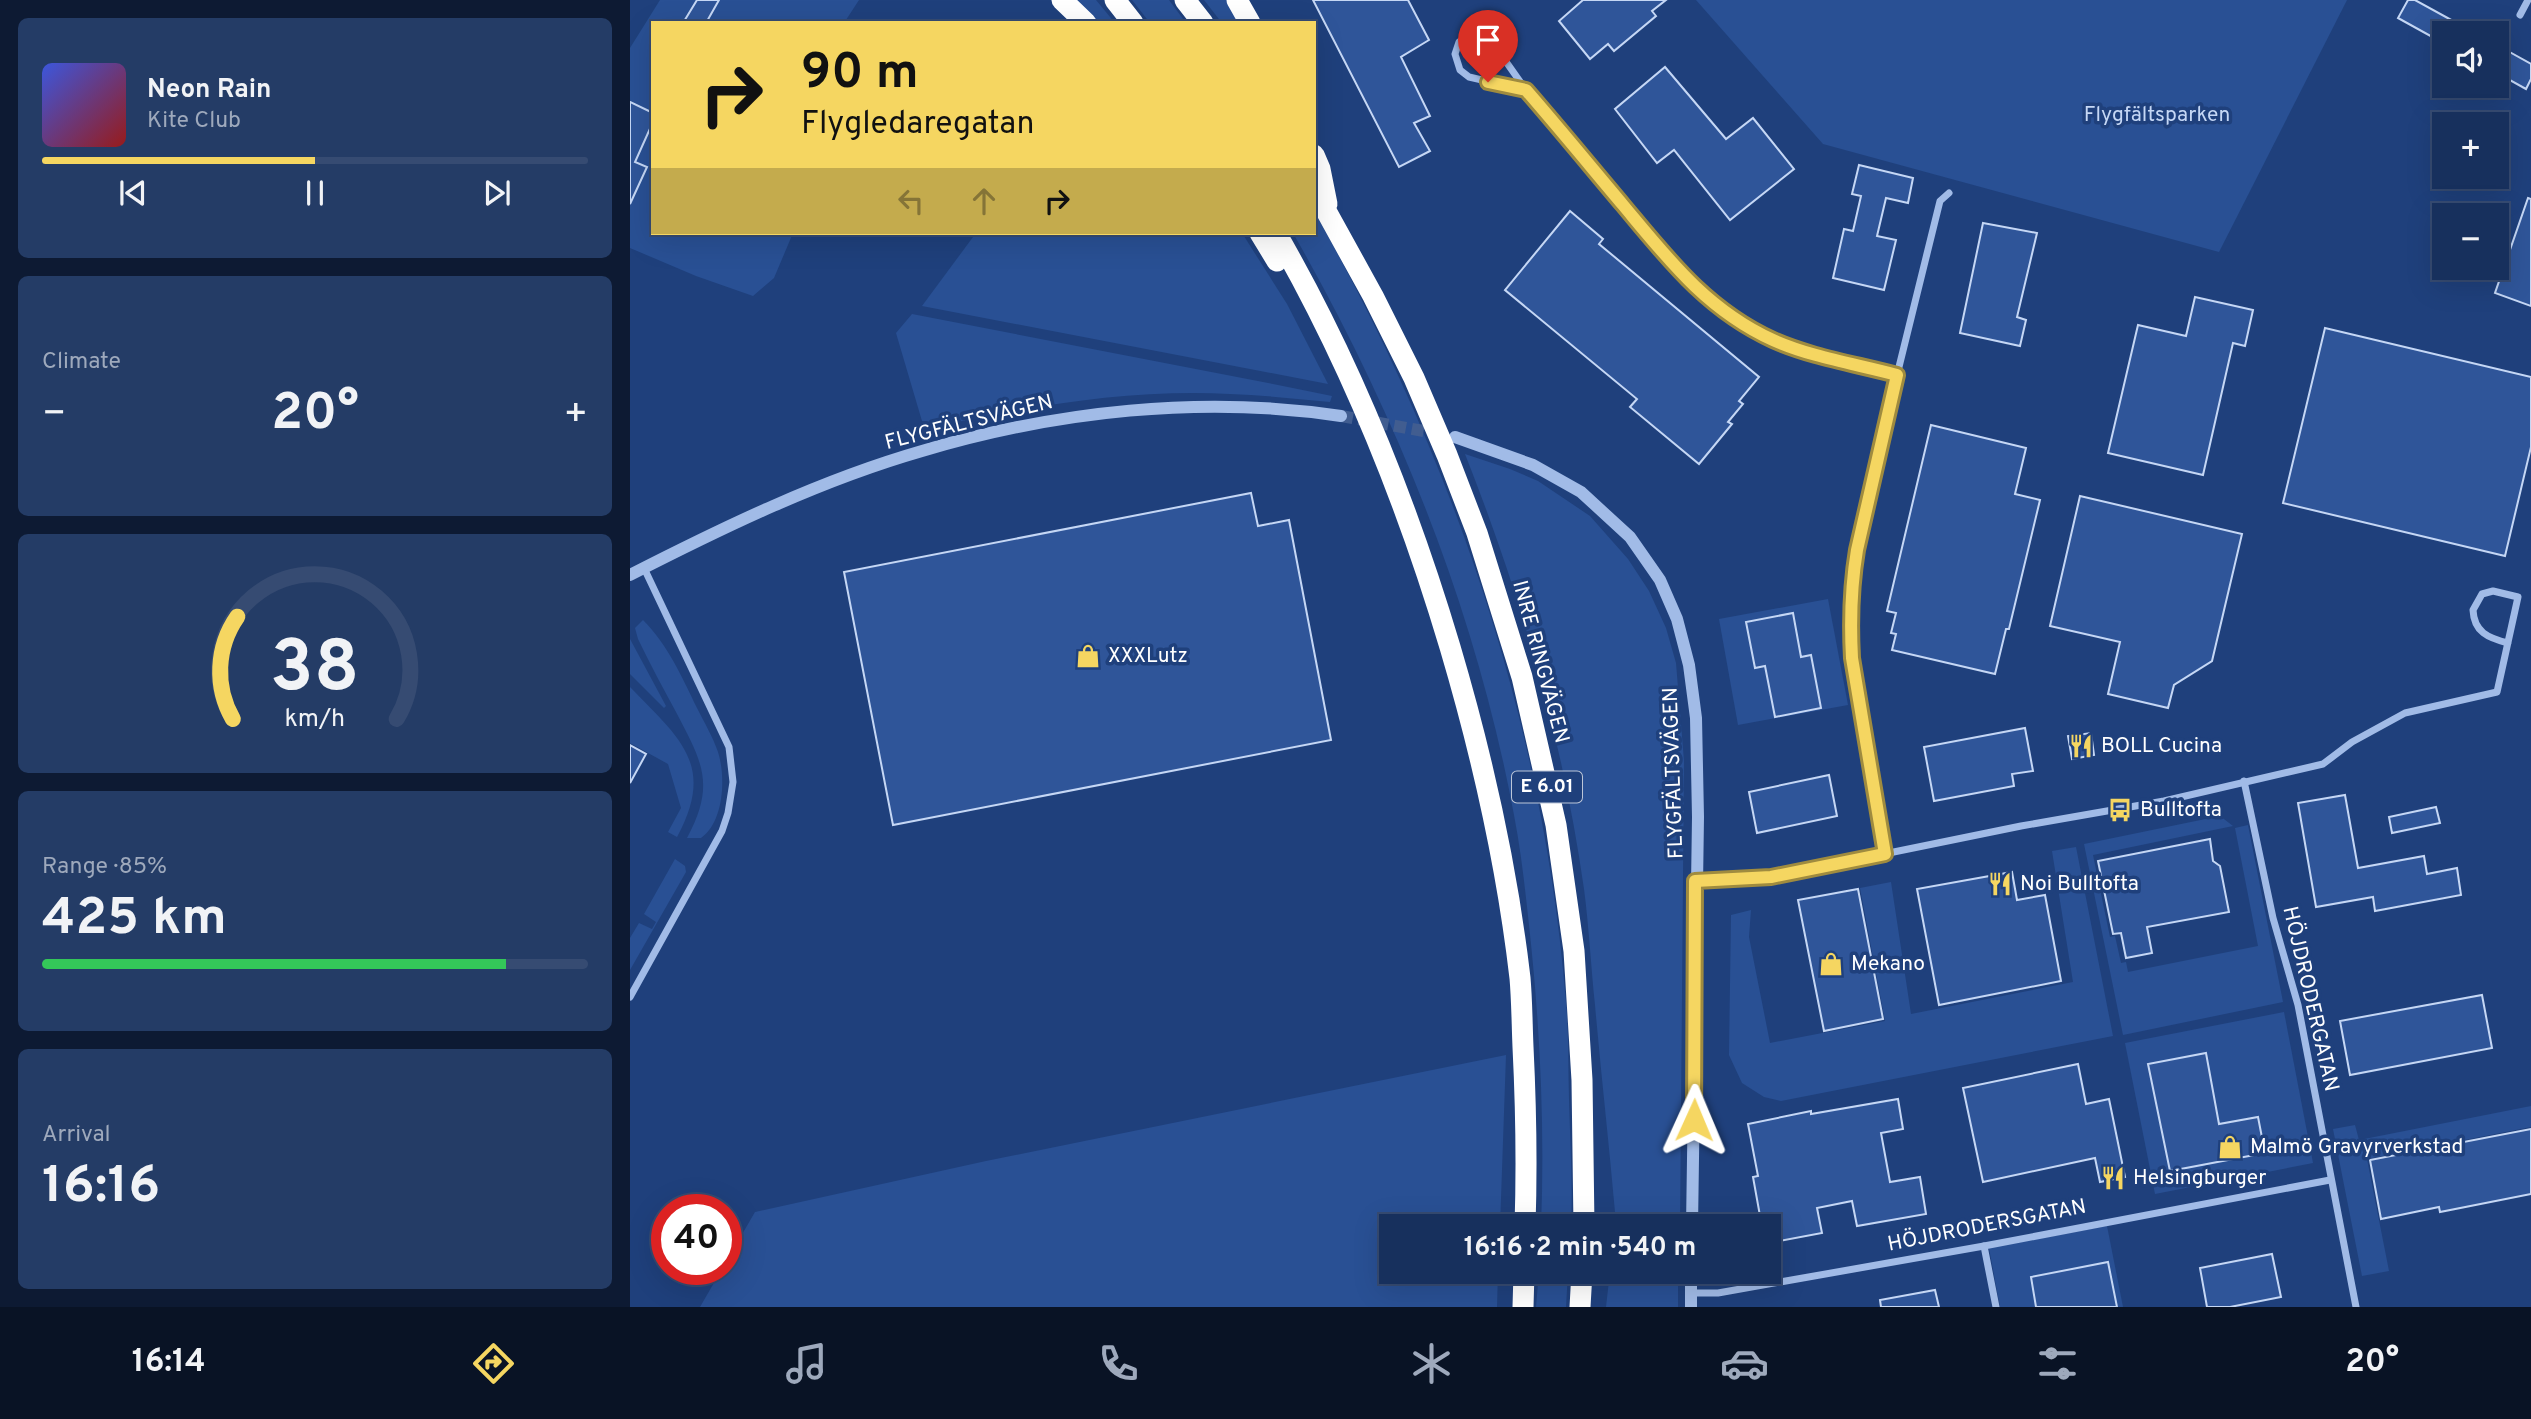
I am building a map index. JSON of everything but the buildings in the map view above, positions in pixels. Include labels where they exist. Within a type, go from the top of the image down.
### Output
[{"type":"highway","points":[[1062,0],[1084,21]]},
{"type":"highway","points":[[1115,0],[1131,21]]},
{"type":"highway","points":[[1185,0],[1201,21]]},
{"type":"highway","points":[[1237,0],[1249,21]]},
{"type":"highway","points":[[1316,160],[1330,220]]},
{"type":"highway","name":"INRE RINGVÄGEN","points":[[1316,193],[1373,296],[1414,378],[1447,455],[1477,533],[1522,677],[1556,825],[1574,951],[1582,1080],[1584,1214]]},
{"type":"highway","points":[[1261,235],[1293,290],[1320,313]]},
{"type":"highway","name":"E 6.01","points":[[1277,235],[1320,313],[1354,384],[1407,511],[1473,723],[1494,815],[1520,979],[1528,1145],[1525,1214]]},
{"type":"highway","points":[[1523,1307],[1524,1284]]},
{"type":"highway","points":[[1580,1307],[1581,1284]]},
{"type":"street","points":[[2520,15],[2528,0]]},
{"type":"street","points":[[1526,90],[1464,74],[1455,60],[1459,41],[1472,32],[1490,39],[1526,90],[1679,272],[1708,300],[1773,340],[1897,375]]},
{"type":"street","points":[[1885,854],[1852,658],[1850,630],[1853,578],[1897,375],[1940,201],[1950,192]]},
{"type":"street","name":"FLYGFÄLTSVÄGEN","points":[[630,575],[770,507],[854,474],[921,451],[1015,427],[1065,418],[1178,407],[1249,407],[1341,416]]},
{"type":"street","name":"FLYGFÄLTSVÄGEN","points":[[1455,437],[1533,465],[1581,492],[1630,537],[1660,580],[1678,619],[1689,665],[1696,718],[1698,817],[1692,1214]]},
{"type":"street","points":[[630,997],[722,831],[733,782],[729,747],[644,568]]},
{"type":"street","points":[[1695,881],[1771,877],[2164,801],[2323,764],[2351,742],[2405,713],[2497,692],[2508,643],[2518,597],[2493,591],[2482,594],[2473,610],[2477,627],[2492,639],[2508,643]]},
{"type":"street","name":"HÖJDRODERGATAN","points":[[2244,781],[2273,918],[2298,1005],[2356,1307]]},
{"type":"street","name":"HÖJDRODERSGATAN","points":[[1691,1293],[1718,1293],[1984,1246],[2330,1180]]},
{"type":"street","points":[[1984,1246],[1996,1307]]},
{"type":"street","points":[[1691,1284],[1691,1307]]},
{"type":"green space","points":[[660,0],[859,0],[845,21],[651,21],[651,235],[792,235],[774,278],[753,296],[630,248],[630,48]]},
{"type":"green space","points":[[1074,0],[1096,0],[1113,21],[1096,21]]},
{"type":"green space","points":[[1132,0],[1169,0],[1185,21],[1148,21]]},
{"type":"green space","points":[[1204,0],[1228,0],[1239,21],[1220,21]]},
{"type":"green space","name":"Flygfältsparken","points":[[1696,0],[2347,0],[2219,252],[1823,144]]},
{"type":"green space","points":[[1316,215],[1364,304],[1449,495],[1484,594],[1513,694],[1537,795],[1555,899],[1568,1039],[1571,1214],[1541,1214],[1542,1113],[1533,963],[1519,842],[1498,739],[1455,588],[1428,515],[1366,371],[1294,235],[1316,235]]},
{"type":"green space","points":[[975,235],[1243,235],[1287,304],[1328,384],[922,306]]},
{"type":"green space","points":[[912,314],[1332,396],[1330,402],[1230,394],[1155,394],[1043,406],[934,427],[922,421],[896,333]]},
{"type":"green space","points":[[1465,454],[1538,481],[1590,516],[1628,559],[1649,591],[1666,628],[1676,663],[1684,761],[1680,1214],[1615,1214],[1584,889],[1575,833],[1552,723],[1537,668],[1485,506]]},
{"type":"green space","points":[[1828,599],[1848,705],[1738,725],[1719,619]]},
{"type":"green space","points":[[643,620],[674,662],[711,735],[721,762],[719,810],[709,831],[701,838],[687,838],[701,803],[703,788],[699,760],[638,639],[635,628]]},
{"type":"green space","points":[[630,639],[666,706],[664,708],[630,674]]},
{"type":"green space","points":[[630,687],[677,737],[692,771],[693,790],[688,812],[677,837],[668,832],[681,808],[668,764],[630,743]]},
{"type":"green space","points":[[2220,816],[2233,826],[2093,855],[2110,937],[2115,936],[2121,963],[2126,962],[2128,972],[2258,946],[2235,828],[2248,825],[2283,1002],[2123,1035],[2084,844]]},
{"type":"green space","points":[[2076,847],[2113,1036],[1781,1101],[1764,1097],[1742,1083],[1729,1055],[1731,915],[1751,910],[1749,937],[1770,1043],[1885,1021],[1860,888],[1891,882],[1911,1014],[2073,982],[2052,851]]},
{"type":"green space","points":[[675,859],[685,866],[686,872],[630,970],[630,938],[639,923],[652,929],[656,922],[644,914]]},
{"type":"green space","points":[[2284,1012],[2313,1163],[2155,1194],[2125,1043]]},
{"type":"green space","points":[[1506,1055],[1500,1214],[1379,1214],[1379,1284],[1498,1284],[1497,1307],[700,1307],[713,1285],[742,1285],[742,1234],[755,1212],[986,1161]]},
{"type":"green space","points":[[2531,1106],[2531,1127],[2367,1159],[2389,1271],[2362,1276],[2333,1129],[2355,1125],[2359,1140]]},
{"type":"green space","points":[[2107,1226],[2123,1307],[2000,1307],[1989,1248]]},
{"type":"green space","points":[[1538,1284],[1567,1284],[1566,1307],[1536,1307]]},
{"type":"green space","points":[[1609,1284],[1678,1284],[1678,1307],[1606,1307]]},
{"type":"tunnel","points":[[1341,416],[1440,434]]},
{"type":"place","name":"XXXLutz","points":[[1088,656]]},
{"type":"place","name":"BOLL Cucina","points":[[2081,746]]},
{"type":"place","name":"Bulltofta","points":[[2120,810]]},
{"type":"place","name":"Noi Bulltofta","points":[[2000,884]]},
{"type":"place","name":"Mekano","points":[[1831,964]]},
{"type":"place","name":"Malmö Gravyrverkstad","points":[[2230,1147]]},
{"type":"place","name":"Helsingburger","points":[[2113,1178]]},
{"type":"route","points":[[1488,82],[1526,90],[1679,272],[1708,300],[1773,340],[1897,375],[1857,550],[1850,630],[1852,658],[1885,854],[1771,877],[1695,881],[1694,1120]]}]
